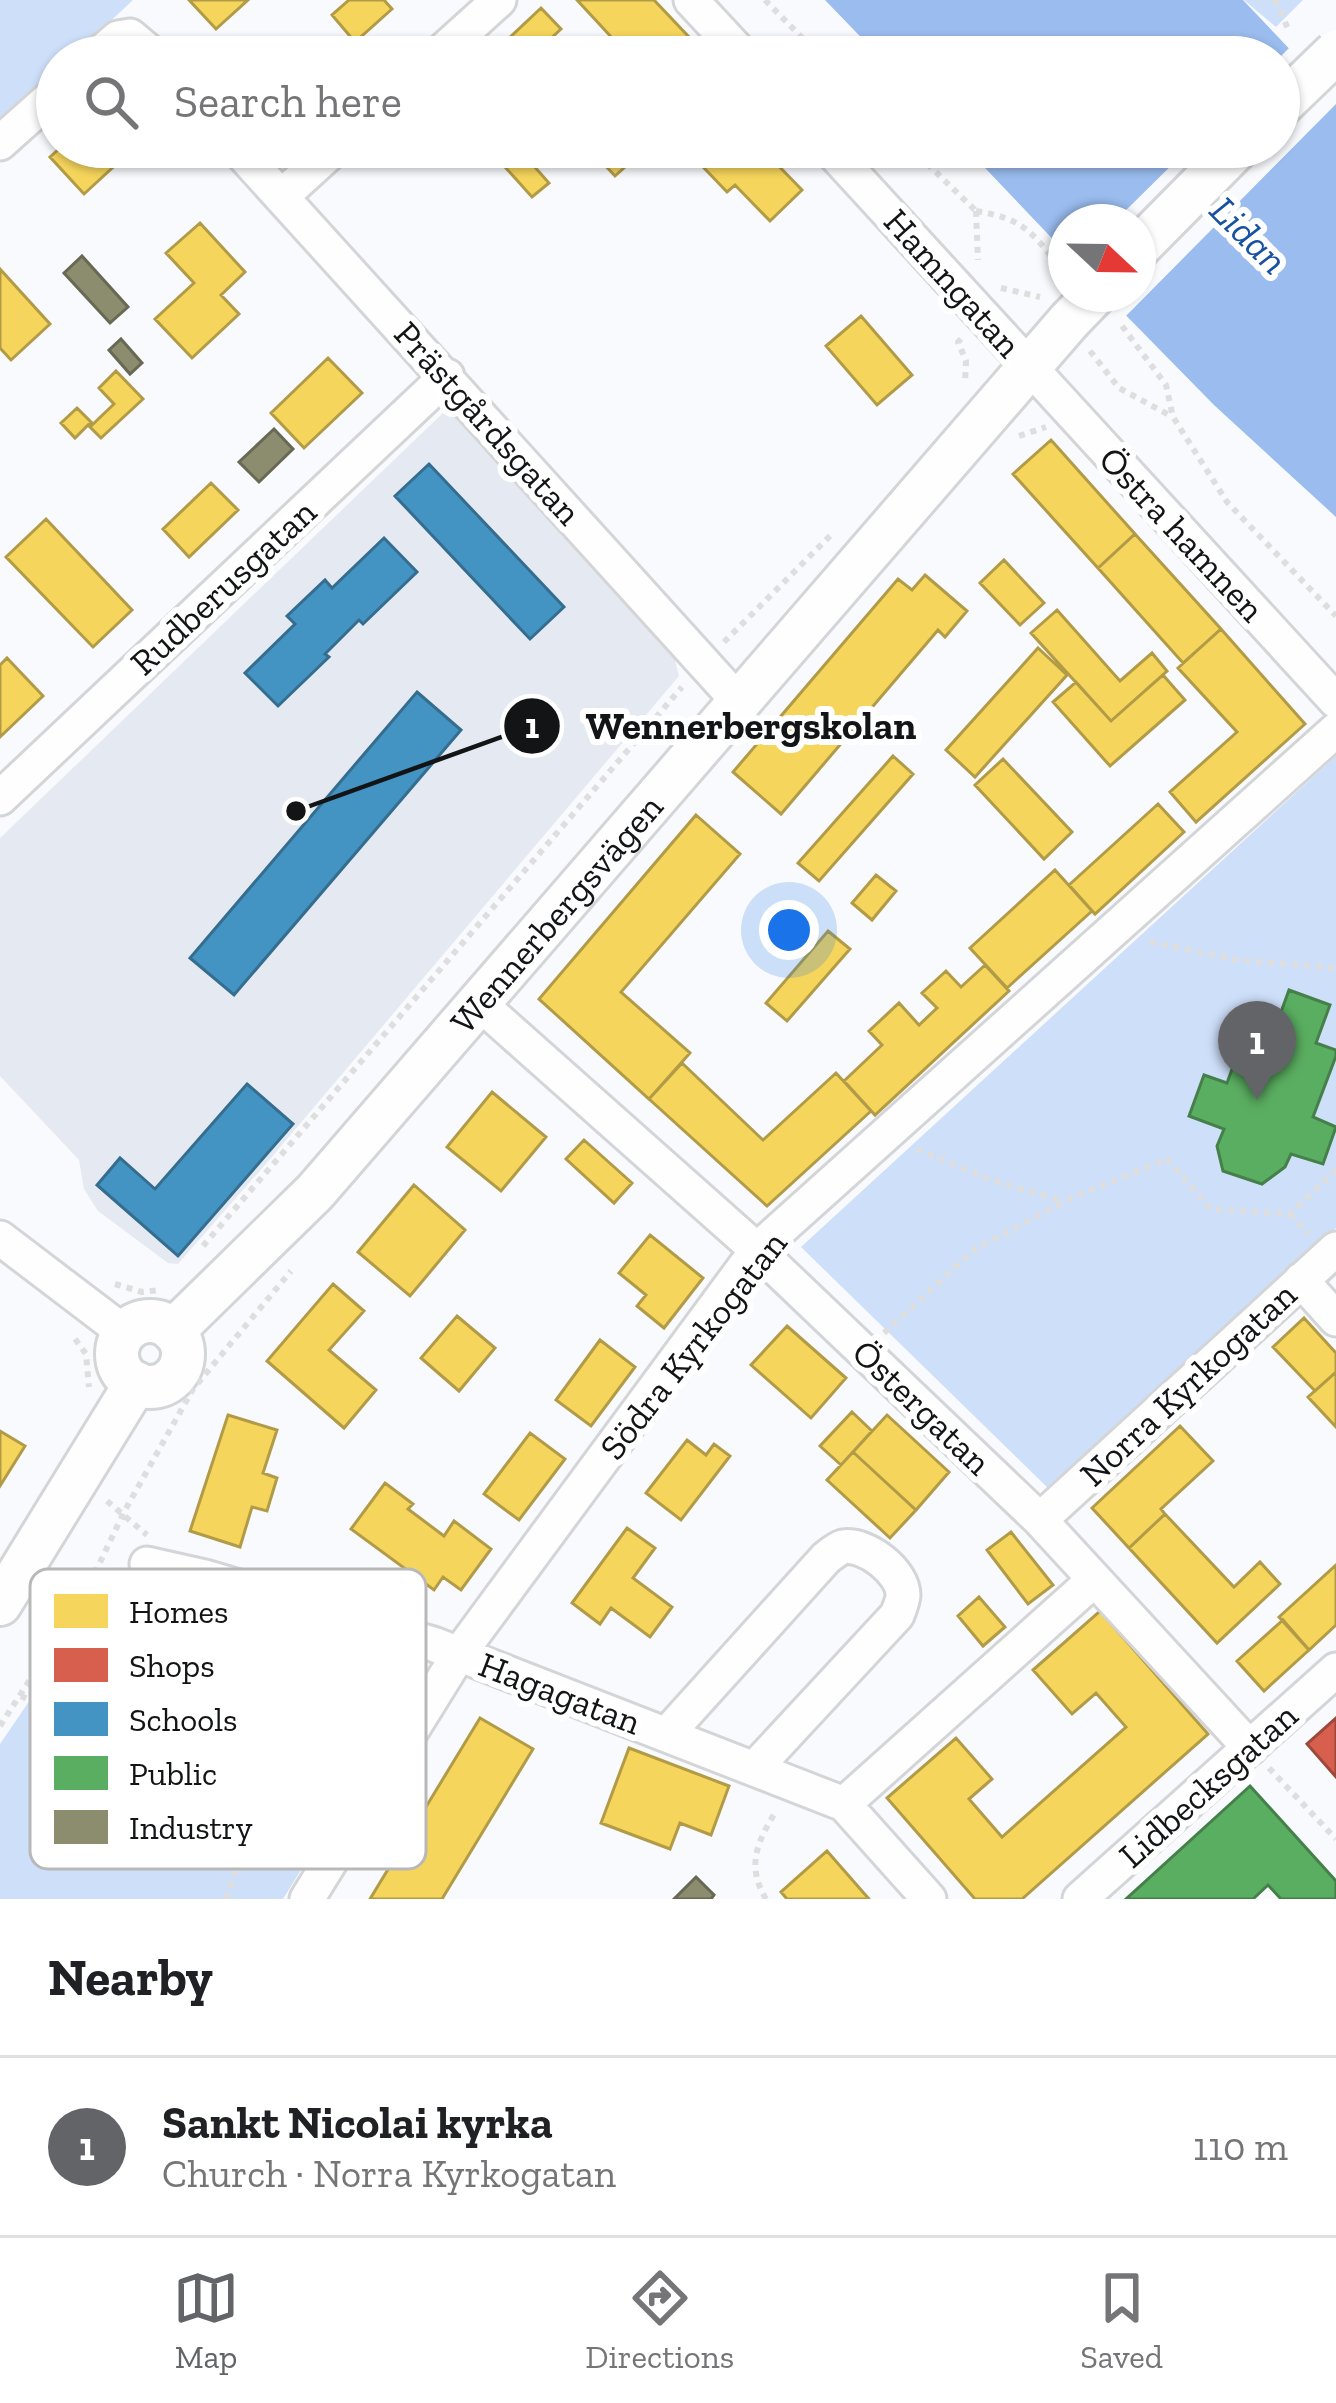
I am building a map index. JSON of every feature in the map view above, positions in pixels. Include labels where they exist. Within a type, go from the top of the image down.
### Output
[{"type":"main road","points":[[1300,87],[1336,52]]},
{"type":"main road","points":[[1156,230],[1217,168]]},
{"type":"main road","name":"Wennerbergsvägen","points":[[173,1331],[315,1192],[1029,367],[1083,317]]},
{"type":"main road","points":[[145,1322],[160,1323],[173,1331],[183,1354],[179,1370],[160,1385],[136,1383],[124,1374],[118,1346],[125,1333],[145,1322]]},
{"type":"main road","points":[[0,1604],[136,1383]]},
{"type":"street","points":[[459,36],[499,0]]},
{"type":"street","points":[[692,0],[725,36]]},
{"type":"street","points":[[0,143],[36,111]]},
{"type":"street","name":"Prästgårdsgatan","points":[[255,168],[737,700]]},
{"type":"street","points":[[281,197],[313,168]]},
{"type":"street","name":"Hamngatan","points":[[847,168],[1029,367]]},
{"type":"street","name":"Östra hamnen","points":[[1029,367],[1336,701]]},
{"type":"street","name":"Rudberusgatan","points":[[0,798],[447,376]]},
{"type":"street","name":"Södra Kyrkogatan","points":[[426,1685],[446,1649],[757,1250],[1336,730]]},
{"type":"street","name":"Östergatan","points":[[480,1004],[757,1250],[1040,1520],[1250,1748]]},
{"type":"street","points":[[0,1238],[125,1333]]},
{"type":"street","name":"Norra Kyrkogatan","points":[[1040,1520],[1336,1249]]},
{"type":"street","points":[[1301,1280],[1336,1318]]},
{"type":"street","points":[[667,1733],[826,1558],[843,1547],[865,1550],[900,1582],[903,1598],[897,1615],[755,1768]]},
{"type":"street","name":"Hagagatan","points":[[147,1564],[171,1569]]},
{"type":"street","points":[[844,1804],[1094,1580]]},
{"type":"street","name":"Hagagatan","points":[[426,1643],[844,1804],[929,1899]]},
{"type":"street","name":"Lidbecksgatan","points":[[1080,1899],[1336,1670]]},
{"type":"street","name":"Södra Kyrkogatan","points":[[307,1899],[324,1869]]},
{"type":"path","points":[[765,0],[800,36]]},
{"type":"path","points":[[1275,0],[1289,31]]},
{"type":"path","points":[[932,168],[976,211],[1005,216],[1031,231],[1048,253]]},
{"type":"path","points":[[976,211],[975,250],[982,273]]},
{"type":"path","points":[[998,286],[1083,317],[1166,385],[1172,417],[1227,502],[1336,616]]},
{"type":"path","points":[[1083,317],[1119,388],[1172,417]]},
{"type":"path","points":[[196,1253],[704,662],[840,526]]},
{"type":"path","points":[[1117,925],[1152,942],[1238,960],[1336,968]]},
{"type":"path","points":[[886,1136],[991,1180],[1066,1202]]},
{"type":"path","points":[[864,1352],[975,1249],[1066,1202],[1167,1159],[1210,1209],[1289,1214],[1336,1170]]},
{"type":"path","points":[[88,1394],[86,1354],[72,1334],[73,1323],[105,1282],[142,1292],[156,1292],[169,1283]]},
{"type":"path","points":[[97,1569],[124,1512]]},
{"type":"path","points":[[426,1663],[446,1649]]},
{"type":"path","points":[[0,1726],[30,1682]]},
{"type":"path","points":[[21,1696],[30,1700]]},
{"type":"path","points":[[1250,1748],[1336,1839]]},
{"type":"path","points":[[766,1899],[752,1866],[759,1838],[797,1785]]},
{"type":"path","points":[[226,1899],[238,1869]]},
{"type":"shaded area","points":[[0,0],[133,0],[94,36],[36,36],[36,90],[0,123]]},
{"type":"shaded area","points":[[1244,0],[1303,0],[1276,27]]},
{"type":"shaded area","points":[[445,411],[458,417],[674,656],[679,676],[271,1158],[178,1264],[168,1263],[98,1211],[84,1189],[79,1160],[0,1076],[0,838]]},
{"type":"shaded area","points":[[1336,756],[1336,1228],[1051,1491],[801,1247]]},
{"type":"shaded area","points":[[30,1700],[30,1869],[302,1869],[283,1899],[0,1899],[0,1744]]},
{"type":"water","points":[[825,0],[1243,0],[1277,36],[860,36]]},
{"type":"water","name":"Lidan","points":[[1300,60],[1336,98],[1336,517],[1214,405],[1123,312],[1156,312],[1156,204],[1048,204],[1048,234],[985,168],[1300,168]]},
{"type":"pier","points":[[1300,51],[1336,89],[1336,104],[1300,140]]},
{"type":"pier","points":[[1169,168],[1273,168],[1156,286],[1156,204],[1132,204]]},
{"type":"building: Homes","points":[[189,0],[248,0],[216,29]]},
{"type":"building: Homes","points":[[349,0],[384,0],[392,9],[362,36],[350,36],[332,15]]},
{"type":"building: Homes","points":[[577,0],[654,0],[688,36],[610,36]]},
{"type":"building: Homes","points":[[541,8],[561,29],[554,36],[511,36]]},
{"type":"building: Homes","points":[[60,168],[112,168],[84,194]]},
{"type":"building: Homes","points":[[506,168],[536,168],[549,183],[532,197]]},
{"type":"building: Homes","points":[[704,168],[781,168],[802,190],[770,221],[735,185],[727,192]]},
{"type":"building: Homes","points":[[200,223],[245,272],[221,295],[239,314],[192,358],[155,319],[194,283],[166,253]]},
{"type":"building: Homes","points":[[0,269],[50,324],[11,360],[0,348]]},
{"type":"building: Homes","points":[[861,316],[912,375],[877,405],[826,346]]},
{"type":"building: Homes","points":[[328,358],[362,393],[304,448],[271,413]]},
{"type":"building: Homes","points":[[116,371],[143,399],[101,438],[90,427],[114,404],[99,388]]},
{"type":"building: Homes","points":[[77,408],[91,422],[75,438],[61,423]]},
{"type":"building: Homes","points":[[1051,440],[1135,534],[1098,568],[1013,474]]},
{"type":"building: Homes","points":[[211,483],[238,510],[189,557],[163,529]]},
{"type":"building: Homes","points":[[46,519],[132,610],[93,647],[6,557]]},
{"type":"building: Homes","points":[[1135,534],[1221,629],[1183,663],[1098,568]]},
{"type":"building: Homes","points":[[1004,560],[1044,603],[1020,625],[980,583]]},
{"type":"building: Homes","points":[[925,575],[967,611],[945,637],[938,630],[781,814],[733,772],[898,579],[912,590]]},
{"type":"building: Homes","points":[[1057,610],[1120,681],[1152,653],[1167,671],[1111,721],[1031,633]]},
{"type":"building: Homes","points":[[1221,629],[1305,724],[1196,822],[1170,792],[1237,732],[1178,668]]},
{"type":"building: Homes","points":[[1038,648],[1067,675],[975,777],[946,750]]},
{"type":"building: Homes","points":[[7,658],[43,696],[0,737],[0,665]]},
{"type":"building: Homes","points":[[1163,675],[1185,700],[1110,766],[1053,702],[1076,682],[1111,721]]},
{"type":"building: Homes","points":[[893,756],[913,774],[819,881],[798,863]]},
{"type":"building: Homes","points":[[1003,759],[1072,832],[1044,859],[975,785]]},
{"type":"building: Homes","points":[[1158,804],[1184,832],[1095,914],[1069,885]]},
{"type":"building: Homes","points":[[696,815],[740,854],[621,992],[690,1053],[649,1099],[539,999]]},
{"type":"building: Homes","points":[[1055,870],[1092,911],[1007,988],[970,948]]},
{"type":"building: Homes","points":[[876,875],[896,891],[872,920],[852,903]]},
{"type":"building: Homes","points":[[828,931],[850,949],[787,1021],[766,1003]]},
{"type":"building: Homes","points":[[985,965],[1009,991],[875,1115],[844,1081],[882,1045],[869,1031],[899,1003],[919,1025],[937,1008],[922,993],[946,971],[961,987]]},
{"type":"building: Homes","points":[[682,1063],[763,1140],[836,1073],[871,1111],[767,1206],[649,1099]]},
{"type":"building: Homes","points":[[492,1092],[546,1137],[501,1191],[447,1147]]},
{"type":"building: Homes","points":[[584,1140],[632,1183],[614,1203],[566,1159]]},
{"type":"building: Homes","points":[[414,1185],[465,1230],[410,1296],[358,1252]]},
{"type":"building: Homes","points":[[650,1235],[703,1278],[664,1328],[637,1306],[646,1295],[619,1273]]},
{"type":"building: Homes","points":[[333,1284],[364,1311],[329,1350],[376,1390],[344,1428],[267,1361]]},
{"type":"building: Homes","points":[[457,1316],[495,1348],[459,1391],[421,1358]]},
{"type":"building: Homes","points":[[1304,1318],[1336,1353],[1336,1372],[1315,1391],[1273,1347]]},
{"type":"building: Homes","points":[[787,1326],[846,1378],[811,1418],[751,1365]]},
{"type":"building: Homes","points":[[600,1340],[635,1367],[591,1426],[556,1400]]},
{"type":"building: Homes","points":[[1336,1372],[1336,1427],[1308,1397]]},
{"type":"building: Homes","points":[[852,1412],[872,1431],[841,1465],[820,1446]]},
{"type":"building: Homes","points":[[228,1415],[277,1430],[263,1473],[277,1478],[267,1511],[252,1507],[240,1547],[190,1531]]},
{"type":"building: Homes","points":[[887,1415],[949,1472],[916,1510],[853,1452]]},
{"type":"building: Homes","points":[[1180,1426],[1213,1461],[1161,1509],[1165,1514],[1129,1548],[1092,1508]]},
{"type":"building: Homes","points":[[0,1431],[25,1446],[0,1486]]},
{"type":"building: Homes","points":[[530,1433],[565,1459],[519,1520],[484,1494]]},
{"type":"building: Homes","points":[[687,1440],[706,1455],[714,1444],[730,1456],[681,1520],[646,1493]]},
{"type":"building: Homes","points":[[853,1452],[916,1510],[890,1538],[827,1480]]},
{"type":"building: Homes","points":[[385,1483],[413,1504],[408,1509],[444,1536],[454,1521],[491,1549],[461,1590],[443,1577],[434,1590],[426,1584],[426,1569],[405,1569],[351,1529]]},
{"type":"building: Homes","points":[[1165,1514],[1234,1587],[1260,1562],[1280,1584],[1217,1643],[1129,1548]]},
{"type":"building: Homes","points":[[627,1528],[655,1548],[633,1578],[672,1607],[650,1637],[611,1608],[600,1624],[572,1603]]},
{"type":"building: Homes","points":[[1011,1532],[1053,1585],[1028,1604],[987,1550]]},
{"type":"building: Homes","points":[[1336,1565],[1336,1625],[1309,1650],[1279,1617]]},
{"type":"building: Homes","points":[[979,1597],[1005,1627],[983,1646],[958,1616]]},
{"type":"building: Homes","points":[[1100,1611],[1208,1734],[1022,1899],[975,1899],[887,1798],[956,1738],[992,1779],[969,1799],[1002,1837],[1126,1727],[1096,1693],[1072,1714],[1033,1670]]},
{"type":"building: Homes","points":[[1283,1620],[1309,1650],[1264,1691],[1237,1661]]},
{"type":"building: Homes","points":[[480,1718],[533,1749],[442,1899],[370,1899],[388,1869],[426,1869],[426,1807]]},
{"type":"building: Homes","points":[[629,1748],[729,1786],[711,1835],[680,1823],[670,1849],[601,1823]]},
{"type":"building: Homes","points":[[827,1851],[869,1899],[787,1899],[781,1892]]},
{"type":"building: Shops","points":[[1336,1718],[1336,1777],[1307,1744]]},
{"type":"building: Schools","points":[[429,464],[564,607],[530,639],[395,496]]},
{"type":"building: Schools","points":[[384,538],[417,572],[363,624],[359,620],[278,706],[245,673],[295,624],[287,616],[325,580],[332,588]]},
{"type":"building: Schools","points":[[417,692],[461,730],[234,995],[190,958]]},
{"type":"building: Schools","points":[[247,1084],[293,1124],[178,1256],[97,1185],[120,1158],[155,1189]]},
{"type":"building: Public","points":[[1289,990],[1330,1005],[1316,1043],[1336,1050],[1336,1056],[1313,1117],[1336,1127],[1323,1164],[1291,1154],[1285,1167],[1262,1184],[1223,1171],[1217,1146],[1224,1129],[1189,1116],[1204,1075],[1227,1083],[1252,1014],[1277,1023]]},
{"type":"building: Public","points":[[1250,1786],[1336,1881],[1336,1899],[1281,1899],[1268,1885],[1253,1899],[1126,1899]]},
{"type":"building: Industry","points":[[82,256],[128,307],[110,323],[64,273]]},
{"type":"building: Industry","points":[[121,339],[142,363],[130,374],[109,350]]},
{"type":"building: Industry","points":[[274,429],[293,449],[259,482],[239,462]]},
{"type":"building: Industry","points":[[696,1877],[714,1895],[711,1899],[674,1899]]},
{"type":"place","name":"Wennerbergskolan","points":[[296,811]]},
{"type":"place","name":"Sankt Nicolai kyrka","points":[[1257,1100]]}]
